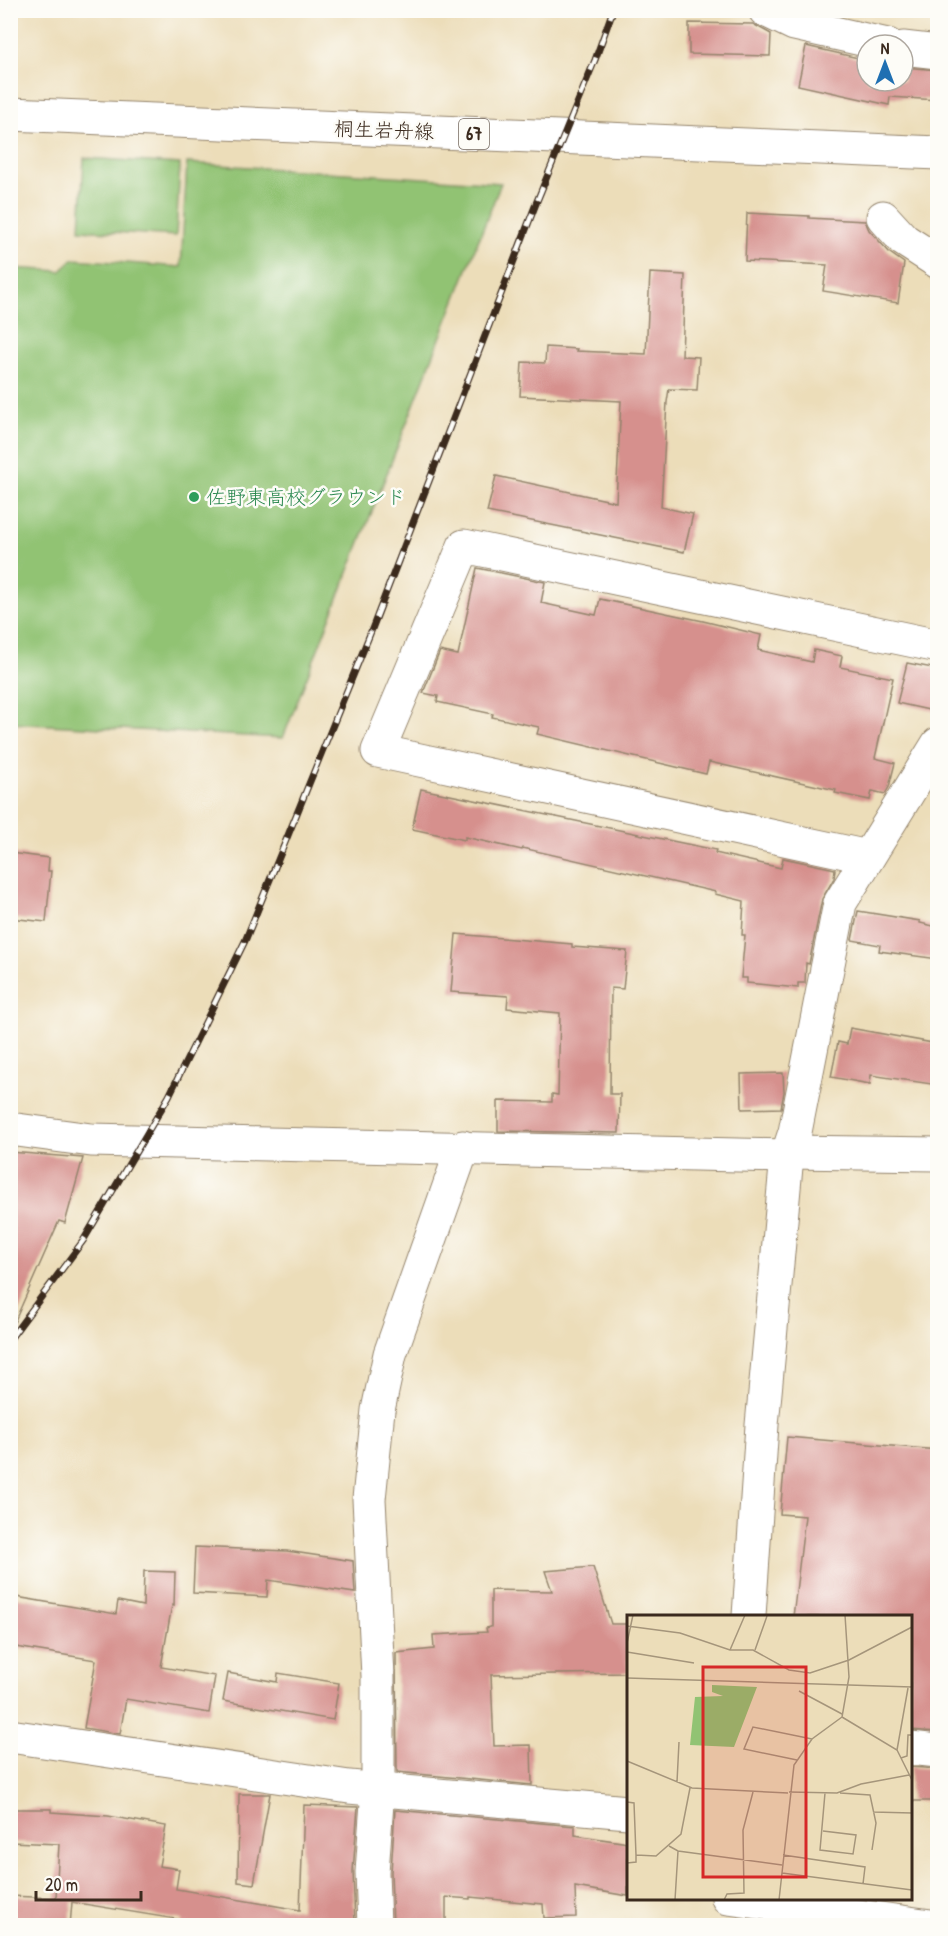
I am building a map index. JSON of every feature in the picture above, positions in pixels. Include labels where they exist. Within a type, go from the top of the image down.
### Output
[{"type":"street","points":[[765,10],[794,24],[855,38]]},
{"type":"street","points":[[915,49],[938,51]]},
{"type":"street","name":"桐生岩舟線","points":[[10,114],[938,153]]},
{"type":"street","points":[[883,217],[904,240],[938,262]]},
{"type":"street","points":[[868,856],[378,751],[465,546],[938,646]]},
{"type":"street","points":[[749,1615],[762,1425],[788,1154],[795,1132],[840,903],[938,744]]},
{"type":"street","points":[[10,1129],[91,1140],[788,1154],[938,1154]]},
{"type":"street","points":[[374,1926],[372,1872],[378,1789],[378,1676],[369,1499],[378,1410],[390,1354],[463,1147]]},
{"type":"street","points":[[10,1736],[337,1785],[627,1812]]},
{"type":"street","points":[[912,1748],[938,1751]]},
{"type":"street","points":[[723,1926],[727,1900]]},
{"type":"street","points":[[735,1900],[931,1926]]},
{"type":"green space","points":[[84,158],[180,164],[176,236],[80,230]]},
{"type":"green space","name":"佐野東高校グラウンド","points":[[187,163],[501,183],[283,738],[11,723],[11,268],[61,271],[73,259],[181,267]]},
{"type":"building","points":[[689,23],[753,24],[771,34],[770,56],[689,54]]},
{"type":"building","points":[[806,46],[855,57],[855,93],[915,93],[915,68],[938,70],[938,100],[890,97],[889,105],[798,85]]},
{"type":"building","points":[[747,213],[865,221],[869,230],[890,253],[904,263],[898,303],[823,291],[827,265],[745,261]]},
{"type":"building","points":[[650,273],[685,275],[682,356],[699,357],[697,390],[669,389],[667,402],[661,507],[693,514],[684,552],[487,512],[496,476],[616,502],[621,401],[520,396],[522,362],[545,363],[546,347],[577,349],[576,351],[646,354]]},
{"type":"building","points":[[477,568],[545,582],[541,603],[596,615],[600,599],[761,635],[758,650],[812,662],[814,650],[842,656],[840,667],[893,678],[875,758],[895,763],[889,787],[885,794],[872,791],[870,800],[835,793],[836,790],[709,762],[706,774],[537,734],[539,727],[437,702],[438,696],[423,693],[440,651],[458,655]]},
{"type":"building","points":[[907,663],[938,669],[938,712],[897,703]]},
{"type":"building","points":[[421,789],[716,850],[715,853],[781,868],[783,858],[835,869],[834,878],[822,899],[809,964],[806,963],[805,983],[798,983],[798,988],[747,983],[747,978],[741,978],[745,935],[742,935],[744,901],[715,894],[716,892],[523,848],[522,850],[465,837],[465,840],[412,829]]},
{"type":"building","points":[[10,853],[49,858],[48,871],[51,871],[46,922],[10,918]]},
{"type":"building","points":[[858,911],[920,921],[920,923],[938,927],[938,959],[879,951],[880,945],[852,940]]},
{"type":"building","points":[[456,934],[627,951],[623,989],[611,988],[610,1094],[620,1094],[619,1133],[498,1131],[498,1101],[552,1102],[552,1094],[558,1095],[560,1013],[507,1008],[508,996],[451,992]]},
{"type":"building","points":[[850,1028],[938,1044],[938,1085],[871,1075],[870,1084],[831,1077],[838,1042],[847,1044]]},
{"type":"building","points":[[783,1073],[784,1092],[781,1108],[742,1109],[741,1074]]},
{"type":"building","points":[[10,1152],[83,1158],[65,1223],[59,1221],[10,1332]]},
{"type":"building","points":[[787,1437],[938,1450],[938,1732],[912,1730],[912,1615],[793,1615],[805,1516],[780,1514]]},
{"type":"building","points":[[195,1547],[287,1551],[353,1561],[355,1593],[268,1580],[267,1597],[193,1593]]},
{"type":"building","points":[[593,1567],[611,1624],[627,1624],[627,1673],[491,1675],[494,1746],[531,1745],[532,1785],[397,1772],[396,1653],[434,1649],[433,1635],[487,1632],[486,1628],[491,1627],[491,1590],[552,1591],[545,1571]]},
{"type":"building","points":[[144,1571],[175,1572],[174,1606],[172,1605],[161,1667],[215,1676],[209,1713],[126,1699],[120,1734],[84,1728],[96,1660],[10,1646],[10,1596],[116,1614],[118,1601],[143,1606]]},
{"type":"building","points":[[228,1673],[277,1682],[278,1673],[339,1683],[333,1720],[223,1701]]},
{"type":"building","points":[[912,1767],[938,1769],[938,1801],[912,1801]]},
{"type":"building","points":[[239,1794],[270,1794],[254,1884],[238,1882]]},
{"type":"building","points":[[304,1805],[358,1807],[353,1871],[355,1924],[300,1922],[299,1926],[181,1926],[182,1920],[72,1902],[70,1926],[10,1926],[10,1896],[56,1898],[59,1844],[10,1842],[10,1809],[51,1809],[51,1812],[108,1816],[166,1826],[159,1866],[179,1869],[176,1889],[300,1910]]},
{"type":"building","points":[[395,1810],[575,1826],[575,1835],[627,1843],[627,1896],[575,1887],[576,1917],[544,1918],[543,1904],[446,1897],[446,1926],[393,1925],[391,1872]]},
{"type":"railway","points":[[10,1339],[83,1241],[169,1096],[245,941],[372,629],[613,10]]},
{"type":"place","name":"佐野東高校グラウンド","points":[[194,497]]}]
